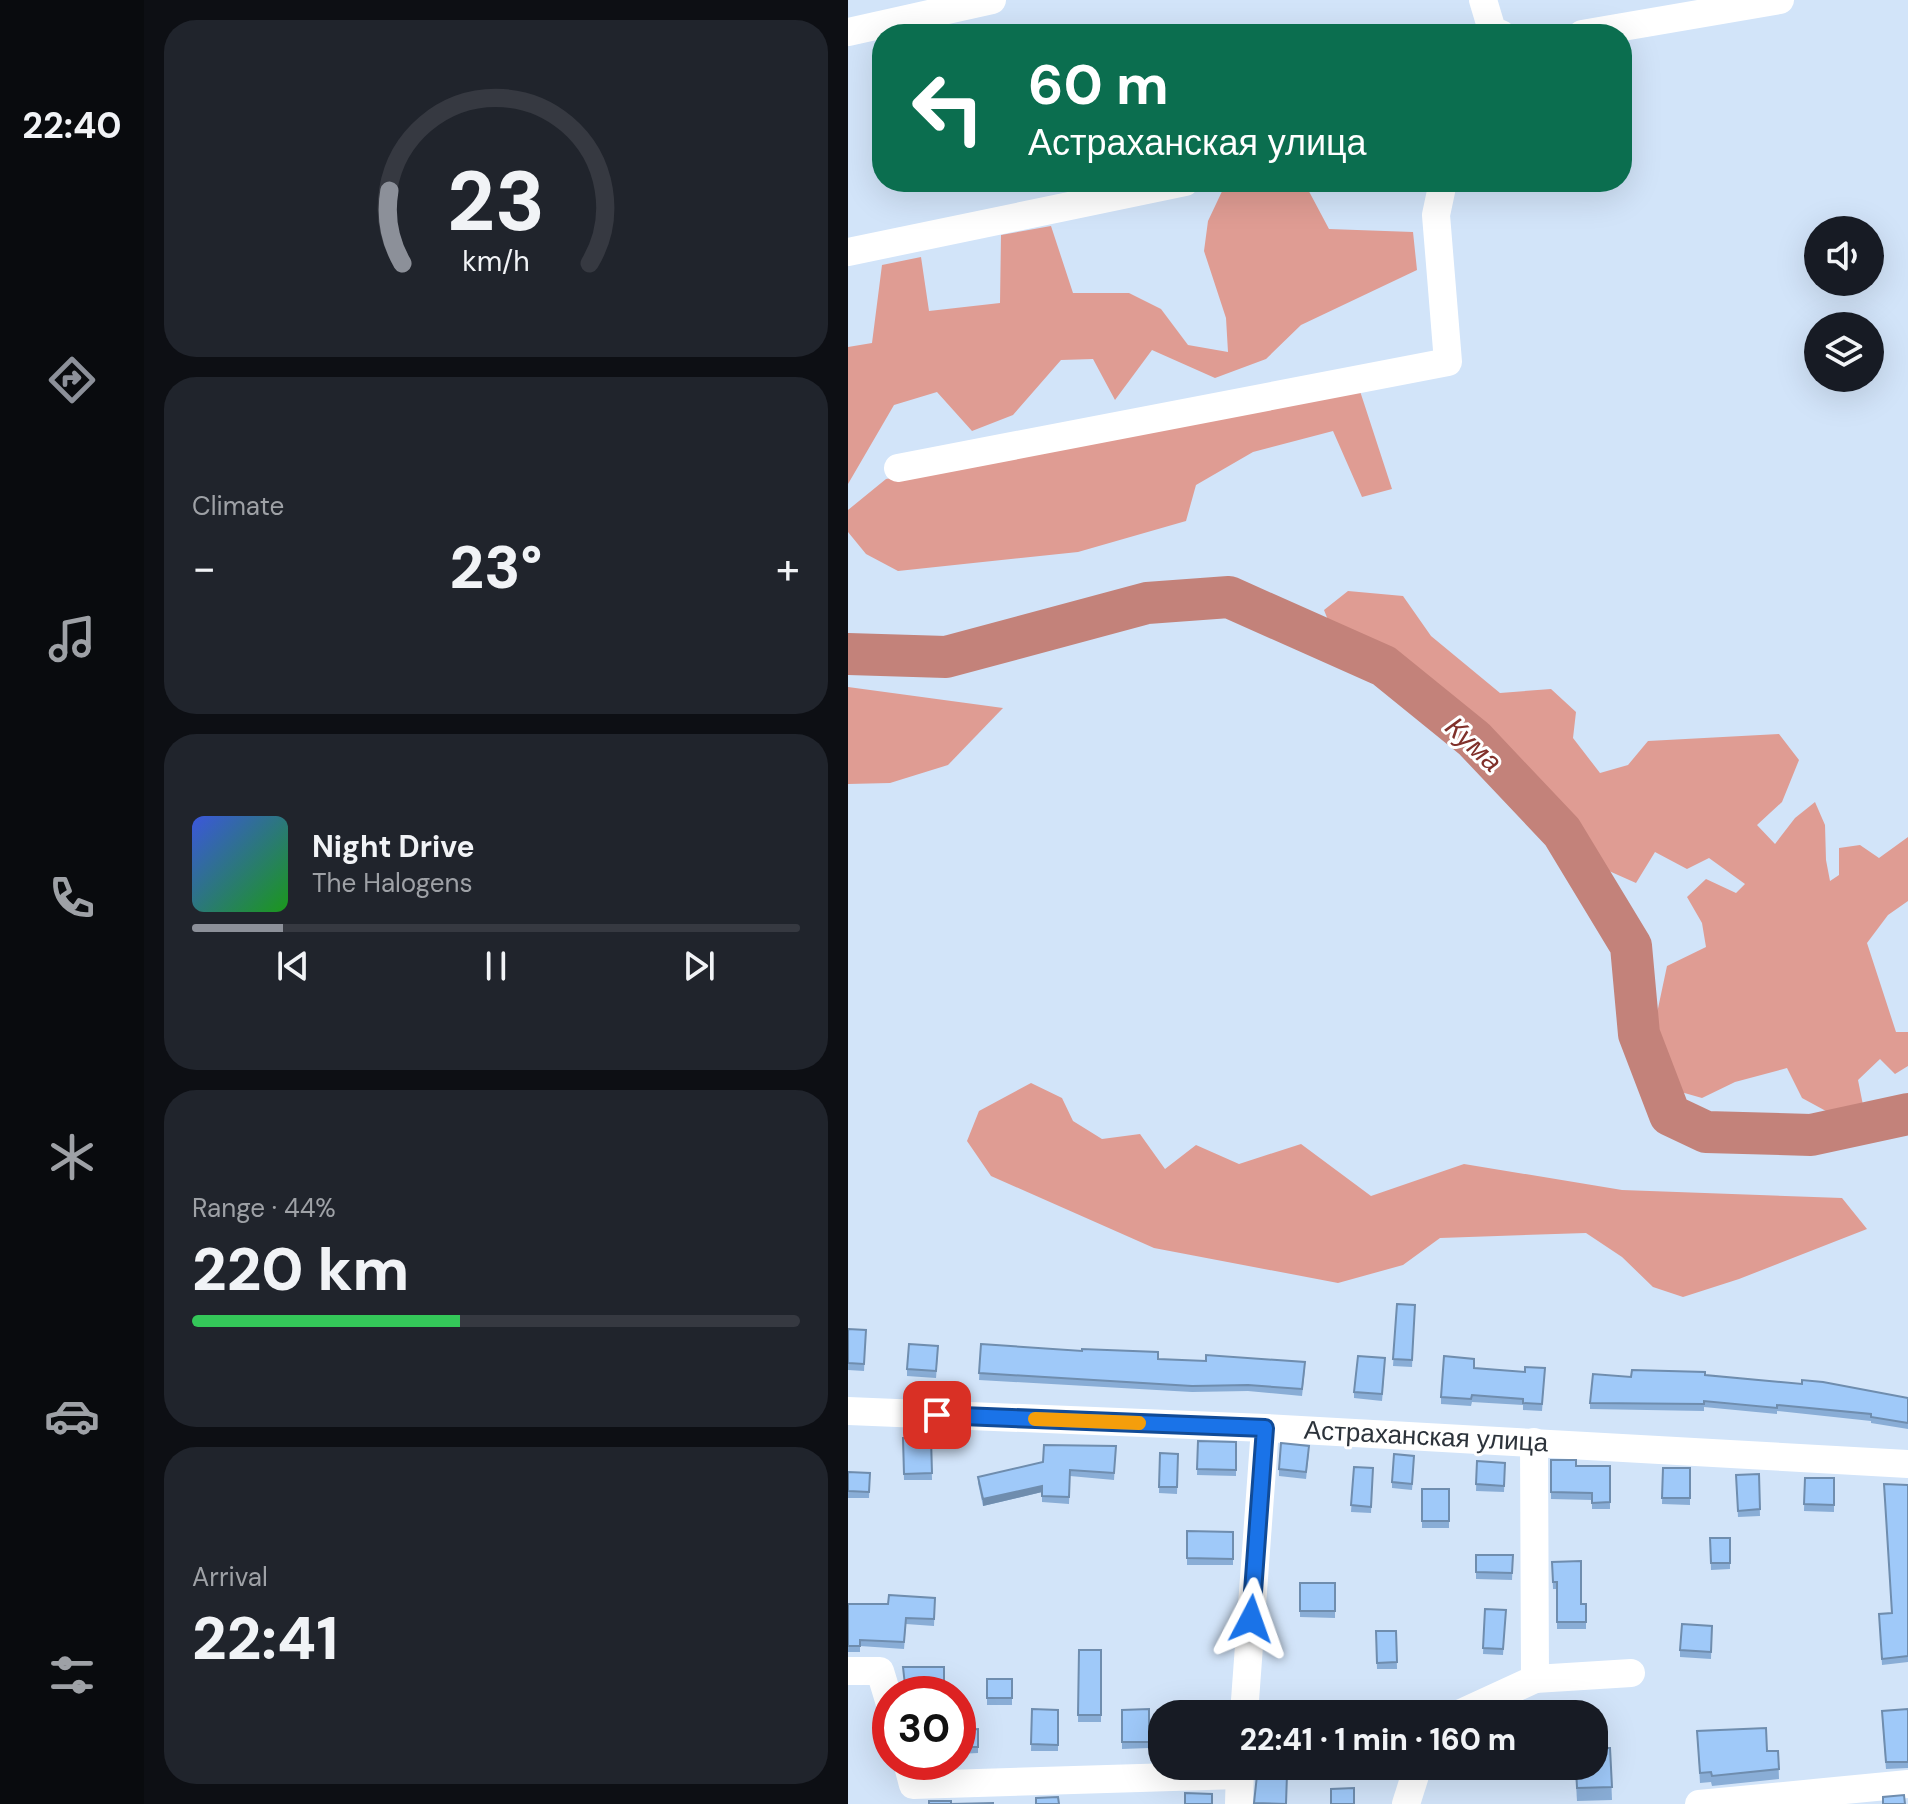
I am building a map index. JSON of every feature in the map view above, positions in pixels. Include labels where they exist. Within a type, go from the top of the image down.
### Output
[{"type":"street","points":[[884,24],[992,0]]},
{"type":"street","points":[[1483,0],[1491,24]]},
{"type":"street","points":[[1632,25],[1780,0]]},
{"type":"street","points":[[848,32],[872,27]]},
{"type":"street","points":[[848,252],[1137,192]]},
{"type":"street","points":[[898,468],[1448,362],[1436,215],[1441,192]]},
{"type":"street","name":"Астраханская улица","points":[[848,1411],[1265,1428],[1908,1464]]},
{"type":"street","points":[[1245,1700],[1265,1428]]},
{"type":"street","points":[[1534,1442],[1535,1679]]},
{"type":"street","points":[[848,1671],[880,1671],[882,1676]]},
{"type":"street","points":[[1489,1700],[1535,1679],[1631,1673]]},
{"type":"street","points":[[912,1780],[913,1785],[1148,1774]]},
{"type":"street","points":[[1239,1780],[1239,1804]]},
{"type":"street","points":[[1406,1804],[1414,1780]]},
{"type":"street","points":[[1699,1804],[1908,1784]]},
{"type":"shaded area","points":[[1222,192],[1309,192],[1329,229],[1413,232],[1417,270],[1301,325],[1266,359],[1215,378],[1152,350],[1115,400],[1093,359],[1061,360],[1013,415],[972,431],[937,392],[894,405],[848,484],[848,347],[872,343],[882,265],[921,257],[929,311],[1000,303],[1001,235],[1051,226],[1073,293],[1129,293],[1161,309],[1188,345],[1228,352],[1226,318],[1204,251],[1208,221]]},
{"type":"shaded area","points":[[1359,388],[1392,489],[1362,497],[1333,431],[1253,452],[1196,485],[1186,521],[1078,552],[898,571],[866,554],[848,532],[848,510],[886,479]]},
{"type":"shaded area","points":[[1348,591],[1403,596],[1431,636],[1500,693],[1551,689],[1576,712],[1573,738],[1600,773],[1628,765],[1648,741],[1779,734],[1799,760],[1782,802],[1757,825],[1775,844],[1795,818],[1815,802],[1825,825],[1830,881],[1839,875],[1839,848],[1860,845],[1879,858],[1908,837],[1908,901],[1888,915],[1867,943],[1896,1032],[1908,1032],[1908,1066],[1895,1074],[1880,1059],[1858,1080],[1863,1105],[1837,1117],[1802,1098],[1787,1068],[1735,1082],[1702,1098],[1681,1092],[1653,1032],[1667,966],[1706,947],[1702,923],[1687,897],[1706,879],[1736,893],[1745,884],[1709,858],[1687,869],[1655,852],[1636,883],[1609,871],[1487,728],[1405,661],[1332,630],[1324,610]]},
{"type":"shaded area","points":[[848,687],[1003,708],[948,765],[890,783],[848,784]]},
{"type":"shaded area","points":[[1031,1083],[1062,1098],[1073,1121],[1102,1139],[1140,1134],[1165,1169],[1196,1145],[1239,1164],[1301,1144],[1371,1196],[1464,1164],[1622,1190],[1842,1198],[1867,1229],[1739,1279],[1683,1297],[1653,1287],[1622,1257],[1586,1233],[1440,1238],[1403,1265],[1338,1283],[1154,1248],[991,1176],[967,1141],[979,1111]]},
{"type":"building","points":[[1397,1304],[1415,1305],[1412,1360],[1393,1359]]},
{"type":"building","points":[[848,1329],[866,1330],[864,1364],[848,1363]]},
{"type":"building","points":[[909,1344],[938,1346],[936,1371],[907,1369]]},
{"type":"building","points":[[981,1344],[1082,1351],[1158,1352],[1158,1359],[1206,1361],[1206,1355],[1305,1362],[1302,1389],[1248,1385],[1192,1386],[979,1373]]},
{"type":"building","points":[[1358,1356],[1385,1358],[1382,1394],[1354,1392]]},
{"type":"building","points":[[1444,1356],[1474,1359],[1474,1368],[1525,1372],[1525,1367],[1545,1368],[1542,1404],[1523,1403],[1523,1399],[1472,1395],[1471,1399],[1441,1397]]},
{"type":"building","points":[[1632,1370],[1705,1372],[1705,1375],[1802,1384],[1802,1380],[1823,1382],[1908,1398],[1908,1423],[1871,1417],[1871,1414],[1777,1405],[1777,1408],[1704,1401],[1704,1404],[1590,1403],[1593,1374],[1631,1377]]},
{"type":"building","points":[[903,1438],[931,1438],[932,1473],[904,1474]]},
{"type":"building","points":[[1198,1441],[1236,1442],[1236,1470],[1197,1469]]},
{"type":"building","points":[[1281,1443],[1309,1446],[1306,1472],[1279,1469]]},
{"type":"building","points":[[1044,1445],[1116,1446],[1114,1473],[1070,1470],[1069,1497],[1042,1496],[1042,1486],[983,1499],[978,1477],[1043,1462]]},
{"type":"building","points":[[1160,1453],[1178,1454],[1177,1487],[1159,1487]]},
{"type":"building","points":[[1394,1454],[1414,1456],[1412,1484],[1392,1482]]},
{"type":"building","points":[[1551,1460],[1576,1460],[1576,1466],[1610,1466],[1610,1502],[1592,1503],[1592,1493],[1551,1492]]},
{"type":"building","points":[[1477,1461],[1505,1463],[1504,1486],[1476,1484]]},
{"type":"building","points":[[1354,1467],[1373,1468],[1371,1507],[1351,1505]]},
{"type":"building","points":[[1663,1468],[1690,1468],[1690,1498],[1662,1498]]},
{"type":"building","points":[[848,1472],[870,1473],[869,1492],[848,1491]]},
{"type":"building","points":[[1759,1474],[1760,1509],[1738,1511],[1736,1475]]},
{"type":"building","points":[[1805,1478],[1834,1478],[1834,1505],[1804,1504]]},
{"type":"building","points":[[1884,1484],[1908,1485],[1908,1656],[1882,1659],[1879,1614],[1892,1613]]},
{"type":"building","points":[[1422,1489],[1449,1489],[1449,1521],[1422,1521]]},
{"type":"building","points":[[1187,1531],[1233,1532],[1233,1559],[1187,1558]]},
{"type":"building","points":[[1710,1538],[1730,1538],[1730,1563],[1711,1563]]},
{"type":"building","points":[[1476,1555],[1513,1555],[1512,1573],[1476,1572]]},
{"type":"building","points":[[1581,1561],[1581,1604],[1586,1604],[1586,1622],[1557,1622],[1557,1582],[1553,1582],[1552,1562]]},
{"type":"building","points":[[1300,1583],[1335,1583],[1335,1611],[1300,1611]]},
{"type":"building","points":[[889,1595],[935,1598],[934,1619],[906,1618],[904,1642],[860,1640],[860,1646],[848,1646],[848,1604],[888,1604]]},
{"type":"building","points":[[1485,1609],[1506,1610],[1503,1649],[1483,1648]]},
{"type":"building","points":[[1682,1624],[1712,1626],[1711,1652],[1680,1650]]},
{"type":"building","points":[[1376,1631],[1396,1631],[1397,1662],[1377,1663]]},
{"type":"building","points":[[1079,1650],[1101,1650],[1101,1715],[1078,1715]]},
{"type":"building","points":[[903,1667],[944,1667],[944,1676],[904,1676]]},
{"type":"building","points":[[987,1679],[1012,1679],[1012,1698],[987,1698]]},
{"type":"building","points":[[1032,1709],[1058,1710],[1058,1745],[1031,1744]]},
{"type":"building","points":[[1148,1709],[1148,1742],[1122,1742],[1122,1710]]},
{"type":"building","points":[[1908,1709],[1908,1762],[1886,1762],[1882,1711]]},
{"type":"building","points":[[1766,1728],[1767,1751],[1778,1751],[1779,1769],[1712,1776],[1711,1772],[1700,1773],[1697,1731]]},
{"type":"building","points":[[1610,1748],[1612,1787],[1577,1788],[1577,1780],[1608,1780]]},
{"type":"building","points":[[1256,1780],[1287,1780],[1286,1804],[1254,1803]]},
{"type":"building","points":[[1354,1788],[1354,1804],[1331,1804],[1331,1789]]},
{"type":"building","points":[[1185,1793],[1212,1794],[1212,1804],[1185,1804]]},
{"type":"building","points":[[1904,1795],[1905,1804],[1883,1804],[1883,1797]]},
{"type":"building","points":[[1058,1797],[1059,1804],[1036,1804],[1036,1798]]},
{"type":"building","points":[[929,1801],[951,1801],[951,1804],[929,1804]]},
{"type":"waterway","name":"Кума","points":[[848,654],[946,657],[1147,603],[1229,597],[1384,666],[1474,739],[1562,832],[1631,946],[1639,1034],[1670,1115],[1706,1132],[1811,1135],[1908,1114]]},
{"type":"slow traffic","points":[[1035,1419],[1139,1423]]},
{"type":"route","points":[[937,1415],[1265,1428],[1251,1619]]}]
